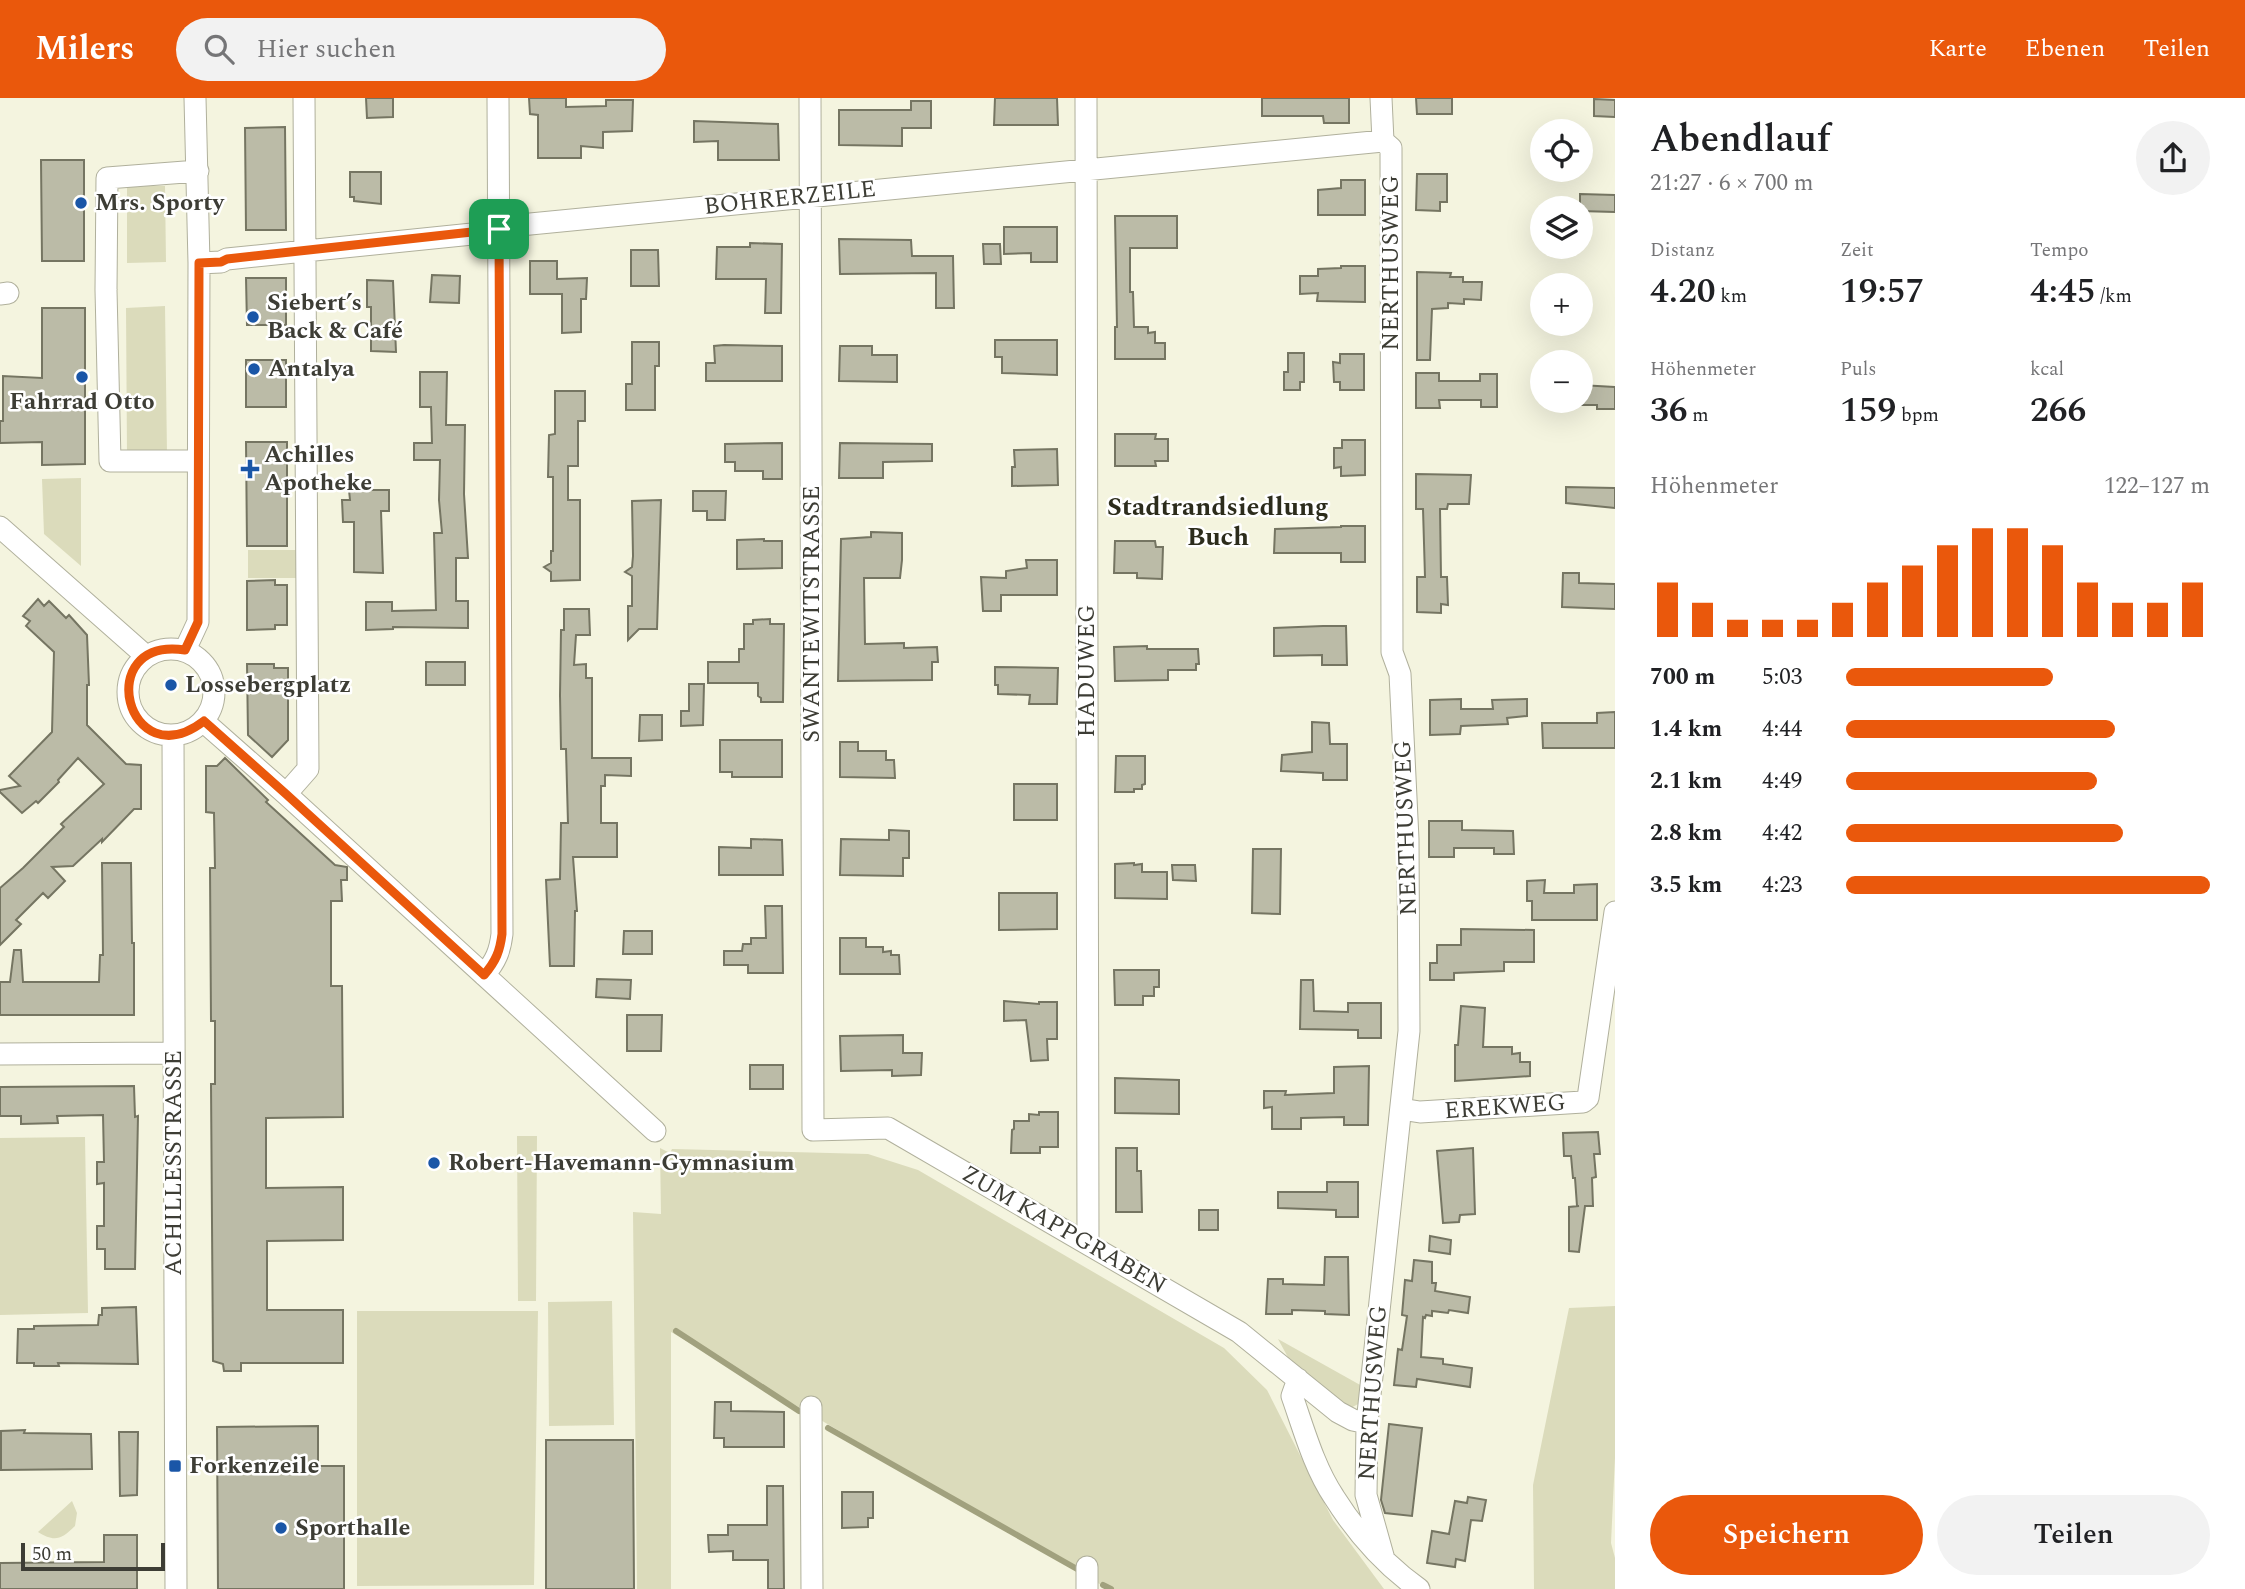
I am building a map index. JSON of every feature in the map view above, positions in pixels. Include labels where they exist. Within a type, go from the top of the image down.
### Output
[{"type":"street","points":[[185,650],[198,622],[199,263],[195,98]]},
{"type":"street","points":[[286,794],[308,769],[304,98]]},
{"type":"street","points":[[484,975],[500,951],[502,934],[498,98]]},
{"type":"street","name":"SWANTEWITSTRASSE","points":[[810,98],[813,1130]]},
{"type":"street","name":"HADUWEG","points":[[1086,98],[1088,1244]]},
{"type":"street","name":"NERTHUSWEG","points":[[1381,98],[1383,141],[1391,148],[1392,652],[1400,674],[1408,839],[1409,1031],[1367,1423],[1366,1495],[1384,1559]]},
{"type":"street","name":"BOHRERZEILE","points":[[199,263],[520,225],[811,195],[1383,141]]},
{"type":"street","points":[[198,171],[107,178],[106,279],[110,461],[198,461]]},
{"type":"street","points":[[0,527],[146,656]]},
{"type":"street","points":[[158,650],[185,650],[196,656],[209,670],[215,688],[213,707],[204,721],[189,733],[173,736],[156,733],[141,723],[132,711],[128,696],[129,681],[135,667],[146,656],[158,650]]},
{"type":"street","points":[[204,721],[655,1131]]},
{"type":"street","name":"ACHILLESSTRASSE","points":[[173,736],[176,1589]]},
{"type":"street","name":"EREKWEG","points":[[1401,1109],[1420,1112],[1583,1102],[1588,1098],[1615,912]]},
{"type":"street","points":[[0,1054],[173,1053]]},
{"type":"street","name":"ZUM KAPPGRABEN","points":[[813,1130],[888,1128],[1239,1332],[1338,1412],[1353,1420],[1367,1423]]},
{"type":"street","points":[[1298,1379],[1292,1396],[1316,1463],[1333,1496],[1363,1537],[1416,1588]]},
{"type":"street","points":[[811,1407],[813,1589]]},
{"type":"street","points":[[1333,1496],[1352,1499],[1366,1495]]},
{"type":"street","points":[[1087,1567],[1087,1589]]},
{"type":"green space","points":[[127,186],[165,186],[166,262],[127,263]]},
{"type":"green space","points":[[165,306],[167,454],[127,455],[126,308]]},
{"type":"green space","points":[[81,478],[81,566],[44,534],[42,479]]},
{"type":"green space","points":[[248,550],[297,550],[297,578],[248,578]]},
{"type":"green space","points":[[517,1136],[537,1136],[536,1301],[518,1301]]},
{"type":"green space","points":[[85,1137],[88,1313],[0,1315],[0,1138]]},
{"type":"green space","points":[[660,1148],[670,1153],[672,1149],[868,1154],[918,1170],[1224,1348],[1267,1390],[1333,1520],[1384,1589],[1108,1589],[671,1332],[671,1589],[637,1589],[633,1212],[661,1214]]},
{"type":"green space","points":[[612,1301],[614,1425],[549,1426],[548,1302]]},
{"type":"green space","points":[[1615,1306],[1615,1458],[1611,1543],[1615,1558],[1615,1589],[1534,1589],[1533,1485],[1569,1308]]},
{"type":"green space","points":[[357,1311],[538,1311],[534,1585],[357,1586]]},
{"type":"green space","points":[[1278,1339],[1362,1386],[1360,1403],[1347,1410],[1296,1372]]},
{"type":"green space","points":[[72,1501],[77,1513],[75,1526],[70,1531],[57,1538],[38,1532]]},
{"type":"building","points":[[366,98],[393,98],[393,117],[367,118]]},
{"type":"building","points":[[529,98],[566,98],[566,107],[606,106],[606,100],[633,100],[632,131],[603,132],[603,148],[581,146],[581,158],[538,158],[538,115],[530,114]]},
{"type":"building","points":[[995,98],[1057,98],[1058,125],[994,125]]},
{"type":"building","points":[[1262,98],[1349,98],[1349,123],[1324,123],[1323,116],[1262,116]]},
{"type":"building","points":[[1416,98],[1452,98],[1452,114],[1417,114]]},
{"type":"building","points":[[1594,99],[1615,100],[1615,117],[1594,116]]},
{"type":"building","points":[[911,101],[931,101],[931,128],[902,128],[902,146],[839,145],[839,110],[911,110]]},
{"type":"building","points":[[694,121],[778,124],[779,160],[718,160],[718,141],[694,142]]},
{"type":"building","points":[[285,127],[286,230],[246,230],[245,128]]},
{"type":"building","points":[[41,160],[84,160],[84,261],[42,261]]},
{"type":"building","points":[[350,172],[381,172],[381,204],[354,201],[354,197],[350,197]]},
{"type":"building","points":[[1417,174],[1447,174],[1447,202],[1440,202],[1440,211],[1416,210]]},
{"type":"building","points":[[1341,180],[1365,180],[1365,215],[1318,215],[1318,190],[1341,188]]},
{"type":"building","points":[[1615,195],[1615,212],[1593,211],[1593,196],[1580,196]]},
{"type":"building","points":[[1115,216],[1177,216],[1177,248],[1130,248],[1130,292],[1133,292],[1134,327],[1148,327],[1148,333],[1155,332],[1155,343],[1165,343],[1165,359],[1115,359]]},
{"type":"building","points":[[1004,227],[1057,227],[1057,262],[1031,262],[1031,253],[1004,254]]},
{"type":"building","points":[[839,239],[911,240],[912,256],[953,256],[954,308],[936,308],[936,273],[840,274]]},
{"type":"building","points":[[750,243],[782,244],[781,313],[765,313],[766,279],[716,279],[717,247],[750,247]]},
{"type":"building","points":[[983,244],[1000,244],[1001,264],[984,264]]},
{"type":"building","points":[[631,250],[658,250],[659,286],[631,286]]},
{"type":"building","points":[[530,261],[557,261],[557,279],[587,278],[586,299],[581,299],[581,332],[562,333],[562,294],[530,294]]},
{"type":"building","points":[[1365,266],[1365,302],[1317,301],[1318,293],[1300,294],[1300,276],[1318,276],[1318,269]]},
{"type":"building","points":[[1417,272],[1451,273],[1450,277],[1463,277],[1463,282],[1482,282],[1481,300],[1464,299],[1464,304],[1448,303],[1448,308],[1432,309],[1430,360],[1417,360]]},
{"type":"building","points":[[432,275],[460,276],[459,303],[430,302]]},
{"type":"building","points":[[246,278],[286,278],[286,325],[247,325]]},
{"type":"building","points":[[367,280],[393,281],[396,352],[371,351],[371,307],[367,307]]},
{"type":"building","points":[[42,308],[85,308],[85,464],[42,465],[42,442],[0,443],[3,376],[42,378]]},
{"type":"building","points":[[995,340],[1057,340],[1057,375],[1002,373],[1002,357],[995,357]]},
{"type":"building","points":[[632,342],[659,342],[659,366],[655,366],[655,410],[626,410],[626,384],[632,384]]},
{"type":"building","points":[[714,346],[782,346],[782,381],[706,381],[706,363],[715,363]]},
{"type":"building","points":[[840,346],[872,346],[872,355],[897,355],[897,382],[839,381]]},
{"type":"building","points":[[1288,353],[1304,353],[1304,382],[1300,382],[1300,390],[1284,390]]},
{"type":"building","points":[[1340,354],[1364,354],[1364,390],[1340,390],[1340,382],[1334,382],[1333,362],[1340,363]]},
{"type":"building","points":[[246,360],[286,360],[286,407],[246,407]]},
{"type":"building","points":[[420,372],[447,372],[446,425],[465,425],[464,494],[468,558],[456,558],[456,601],[468,601],[468,628],[393,627],[366,630],[366,602],[392,602],[392,611],[436,610],[434,533],[442,533],[440,460],[414,460],[414,443],[432,443],[431,407],[420,407]]},
{"type":"building","points":[[1416,373],[1439,373],[1439,381],[1480,381],[1480,374],[1497,374],[1497,407],[1481,407],[1481,400],[1439,400],[1440,408],[1416,408]]},
{"type":"building","points":[[1593,386],[1615,387],[1615,409],[1597,409],[1597,405],[1593,405]]},
{"type":"building","points":[[555,391],[585,391],[585,421],[578,421],[578,466],[568,466],[568,500],[580,500],[580,580],[551,581],[551,572],[544,567],[551,563],[553,551],[553,477],[548,477],[549,435],[555,434]]},
{"type":"building","points":[[1115,434],[1156,434],[1155,439],[1168,439],[1168,461],[1155,461],[1156,466],[1115,466]]},
{"type":"building","points":[[1342,440],[1365,440],[1365,475],[1341,476],[1341,467],[1334,468],[1334,448],[1342,448]]},
{"type":"building","points":[[246,442],[287,442],[287,546],[247,546]]},
{"type":"building","points":[[782,443],[782,479],[763,479],[763,471],[735,471],[735,462],[725,462],[725,444]]},
{"type":"building","points":[[840,443],[932,444],[932,461],[883,462],[883,478],[839,478]]},
{"type":"building","points":[[1057,449],[1058,485],[1012,486],[1014,450]]},
{"type":"building","points":[[1416,474],[1471,475],[1469,504],[1448,504],[1447,509],[1440,509],[1441,577],[1447,577],[1448,605],[1441,604],[1441,613],[1417,612],[1417,577],[1425,577],[1423,509],[1416,509]]},
{"type":"building","points":[[1566,487],[1615,488],[1615,508],[1566,503]]},
{"type":"building","points":[[349,490],[389,490],[389,511],[381,511],[383,573],[354,572],[354,522],[343,522],[342,500],[350,500]]},
{"type":"building","points":[[693,491],[726,491],[725,520],[707,520],[707,511],[693,511]]},
{"type":"building","points":[[661,500],[657,629],[639,629],[628,640],[628,606],[632,606],[632,576],[625,572],[632,567],[632,501]]},
{"type":"building","points":[[1365,526],[1365,562],[1341,562],[1341,553],[1274,553],[1275,529]]},
{"type":"building","points":[[871,532],[902,533],[902,560],[900,578],[864,578],[865,644],[904,643],[904,648],[937,647],[938,662],[932,662],[932,680],[838,681],[841,539],[871,537]]},
{"type":"building","points":[[737,540],[782,541],[782,568],[737,569]]},
{"type":"building","points":[[1115,541],[1155,541],[1156,547],[1163,547],[1162,579],[1137,578],[1137,573],[1114,573]]},
{"type":"building","points":[[1026,560],[1057,560],[1057,595],[1001,595],[1001,611],[983,611],[981,577],[1006,578],[1006,571],[1027,568]]},
{"type":"building","points":[[1563,573],[1579,573],[1579,583],[1615,584],[1615,609],[1562,607]]},
{"type":"building","points":[[275,580],[275,585],[287,585],[287,625],[275,625],[275,629],[247,630],[247,581]]},
{"type":"building","points":[[38,599],[44,606],[49,601],[66,618],[69,615],[87,635],[87,725],[126,764],[141,765],[141,809],[134,809],[102,842],[102,839],[73,866],[52,867],[65,881],[48,898],[43,893],[16,920],[21,924],[0,945],[0,888],[64,827],[61,824],[104,784],[78,758],[38,803],[36,801],[22,813],[0,792],[20,786],[9,776],[52,732],[54,652],[26,626],[30,621],[23,616]]},
{"type":"building","points":[[564,609],[589,609],[590,635],[576,635],[574,665],[586,664],[586,678],[592,678],[592,758],[631,758],[631,776],[605,775],[605,786],[601,786],[601,823],[617,823],[617,857],[573,857],[577,911],[574,966],[550,966],[546,880],[560,879],[561,823],[568,823],[566,749],[561,749],[561,630],[564,630]]},
{"type":"building","points":[[770,619],[770,624],[784,624],[783,702],[761,702],[758,683],[708,683],[708,662],[739,662],[739,649],[744,649],[744,624],[753,624],[753,620]]},
{"type":"building","points":[[1346,626],[1347,665],[1322,665],[1322,655],[1274,656],[1274,628]]},
{"type":"building","points":[[1147,646],[1147,649],[1198,649],[1199,664],[1196,664],[1196,670],[1168,670],[1168,680],[1115,681],[1114,647]]},
{"type":"building","points":[[426,662],[465,662],[465,685],[426,685]]},
{"type":"building","points":[[247,664],[274,664],[274,668],[288,668],[288,740],[272,757],[248,735]]},
{"type":"building","points":[[995,667],[1058,668],[1057,704],[1029,704],[1030,695],[998,694]]},
{"type":"building","points":[[689,684],[704,684],[703,725],[681,726],[681,711],[689,711]]},
{"type":"building","points":[[1461,699],[1461,709],[1493,709],[1492,700],[1527,699],[1527,716],[1507,718],[1508,724],[1461,726],[1460,734],[1430,735],[1430,700]]},
{"type":"building","points":[[1615,712],[1615,748],[1543,748],[1542,723],[1597,723],[1597,713]]},
{"type":"building","points":[[640,715],[662,715],[662,740],[639,741]]},
{"type":"building","points":[[1312,722],[1329,723],[1330,744],[1347,744],[1347,780],[1323,780],[1323,773],[1281,771],[1282,755],[1312,752]]},
{"type":"building","points":[[720,740],[782,740],[782,777],[732,777],[732,772],[720,772]]},
{"type":"building","points":[[840,742],[858,742],[858,751],[886,751],[886,760],[894,760],[895,778],[840,777]]},
{"type":"building","points":[[1116,756],[1145,756],[1145,784],[1142,789],[1115,792]]},
{"type":"building","points":[[225,758],[268,800],[266,802],[335,865],[347,867],[347,880],[341,880],[342,901],[331,901],[331,986],[342,986],[343,1117],[266,1118],[266,1188],[343,1187],[343,1240],[267,1241],[267,1310],[343,1310],[343,1363],[241,1363],[241,1371],[224,1371],[223,1364],[213,1361],[211,1084],[215,1084],[215,1021],[211,1021],[210,868],[215,868],[214,813],[206,812],[206,766],[217,766]]},
{"type":"building","points":[[1014,784],[1057,784],[1057,820],[1014,820]]},
{"type":"building","points":[[1429,821],[1462,821],[1462,830],[1513,831],[1514,854],[1494,854],[1494,848],[1454,848],[1454,857],[1429,857]]},
{"type":"building","points":[[889,830],[909,831],[909,858],[903,858],[903,876],[840,875],[841,839],[889,840]]},
{"type":"building","points":[[751,839],[782,840],[783,875],[719,875],[719,847],[751,848]]},
{"type":"building","points":[[1253,849],[1281,849],[1280,914],[1252,913]]},
{"type":"building","points":[[102,863],[131,863],[134,1015],[0,1015],[0,982],[10,982],[14,950],[21,950],[23,982],[99,982],[100,955],[103,955]]},
{"type":"building","points":[[1115,864],[1142,864],[1142,872],[1167,872],[1167,899],[1115,898]]},
{"type":"building","points":[[1172,865],[1195,865],[1196,881],[1173,880]]},
{"type":"building","points":[[1545,880],[1544,893],[1574,893],[1574,885],[1597,884],[1597,920],[1532,920],[1532,901],[1527,901],[1527,881]]},
{"type":"building","points":[[999,893],[1057,893],[1057,929],[999,930]]},
{"type":"building","points":[[765,906],[782,906],[783,973],[748,973],[748,965],[724,965],[724,951],[742,951],[743,944],[751,944],[751,938],[766,938]]},
{"type":"building","points":[[1461,929],[1534,930],[1534,962],[1504,962],[1504,971],[1454,973],[1454,980],[1430,980],[1430,963],[1437,963],[1437,945],[1461,945]]},
{"type":"building","points":[[624,931],[652,931],[652,954],[623,954]]},
{"type":"building","points":[[840,938],[866,938],[866,947],[883,947],[883,952],[891,951],[891,955],[899,955],[900,974],[840,974]]},
{"type":"building","points":[[1114,970],[1159,970],[1159,987],[1154,987],[1154,996],[1143,996],[1143,1005],[1115,1005]]},
{"type":"building","points":[[597,979],[631,980],[630,999],[596,997]]},
{"type":"building","points":[[1301,980],[1313,980],[1314,1011],[1348,1012],[1348,1003],[1381,1003],[1381,1038],[1358,1038],[1358,1030],[1300,1029]]},
{"type":"building","points":[[1004,1001],[1039,1004],[1057,1002],[1057,1039],[1047,1039],[1048,1060],[1031,1061],[1026,1020],[1004,1021]]},
{"type":"building","points":[[1461,1006],[1485,1008],[1483,1047],[1512,1047],[1512,1054],[1520,1053],[1520,1062],[1530,1062],[1530,1076],[1455,1081],[1455,1045],[1458,1045]]},
{"type":"building","points":[[627,1015],[662,1015],[661,1051],[627,1051]]},
{"type":"building","points":[[903,1035],[903,1053],[922,1053],[921,1075],[892,1076],[892,1070],[841,1071],[840,1036]]},
{"type":"building","points":[[750,1065],[783,1065],[783,1089],[750,1089]]},
{"type":"building","points":[[1369,1066],[1368,1125],[1344,1125],[1344,1117],[1301,1118],[1301,1129],[1272,1129],[1272,1107],[1264,1108],[1264,1091],[1286,1091],[1285,1095],[1334,1093],[1334,1067]]},
{"type":"building","points":[[1115,1078],[1179,1080],[1179,1114],[1115,1113]]},
{"type":"building","points":[[134,1086],[135,1117],[138,1116],[135,1269],[105,1269],[105,1249],[97,1249],[97,1226],[104,1226],[104,1183],[97,1184],[97,1162],[104,1162],[103,1115],[57,1116],[58,1123],[21,1124],[21,1116],[0,1116],[0,1087]]},
{"type":"building","points":[[1039,1112],[1058,1112],[1058,1147],[1040,1147],[1040,1153],[1011,1153],[1014,1121],[1029,1121],[1029,1114],[1039,1115]]},
{"type":"building","points":[[1598,1132],[1600,1154],[1594,1154],[1596,1177],[1592,1178],[1593,1206],[1585,1206],[1579,1252],[1569,1251],[1569,1207],[1579,1206],[1571,1156],[1564,1156],[1563,1133]]},
{"type":"building","points":[[1116,1148],[1137,1148],[1137,1171],[1141,1171],[1142,1212],[1116,1212]]},
{"type":"building","points":[[1473,1148],[1475,1214],[1460,1215],[1459,1222],[1443,1223],[1437,1151]]},
{"type":"building","points":[[1327,1182],[1358,1182],[1358,1217],[1336,1217],[1336,1210],[1278,1208],[1278,1192],[1327,1192]]},
{"type":"building","points":[[1199,1210],[1218,1210],[1218,1230],[1199,1230]]},
{"type":"building","points":[[1430,1236],[1451,1240],[1450,1254],[1429,1251]]},
{"type":"building","points":[[1325,1257],[1348,1257],[1349,1315],[1292,1310],[1292,1314],[1266,1314],[1268,1279],[1283,1279],[1283,1284],[1324,1285]]},
{"type":"building","points":[[1414,1260],[1432,1262],[1432,1283],[1436,1283],[1435,1291],[1470,1297],[1468,1313],[1432,1311],[1432,1316],[1423,1317],[1421,1357],[1443,1359],[1443,1364],[1472,1368],[1470,1387],[1417,1379],[1416,1387],[1394,1385],[1398,1349],[1402,1350],[1407,1316],[1402,1315],[1405,1280],[1412,1281]]},
{"type":"building","points":[[136,1307],[138,1364],[58,1363],[59,1366],[34,1366],[34,1363],[17,1363],[18,1329],[34,1329],[34,1326],[98,1325],[102,1308]]},
{"type":"building","points":[[715,1402],[731,1402],[731,1411],[784,1412],[784,1447],[724,1447],[724,1438],[714,1438]]},
{"type":"building","points":[[1389,1424],[1422,1428],[1412,1516],[1385,1513],[1381,1500]]},
{"type":"building","name":"Sporthalle","points":[[318,1426],[318,1466],[344,1466],[344,1589],[218,1589],[217,1427]]},
{"type":"building","points":[[25,1430],[24,1433],[91,1434],[92,1469],[1,1470],[1,1431]]},
{"type":"building","points":[[119,1432],[138,1432],[137,1495],[120,1496]]},
{"type":"building","points":[[546,1440],[633,1440],[634,1589],[546,1589]]},
{"type":"building","points":[[767,1486],[783,1486],[784,1589],[768,1589],[768,1560],[733,1560],[733,1551],[709,1552],[708,1535],[728,1535],[728,1525],[767,1525]]},
{"type":"building","points":[[842,1492],[873,1492],[873,1518],[868,1518],[868,1527],[842,1528]]},
{"type":"building","points":[[1468,1497],[1486,1500],[1482,1521],[1471,1520],[1465,1561],[1456,1559],[1455,1567],[1427,1563],[1432,1531],[1449,1534],[1455,1501],[1467,1503]]},
{"type":"building","points":[[104,1535],[137,1535],[137,1589],[0,1589],[0,1563],[104,1562]]},
{"type":"waterway","points":[[676,1331],[799,1411]]},
{"type":"waterway","points":[[828,1428],[1077,1569]]},
{"type":"waterway","points":[[1103,1585],[1111,1589]]},
{"type":"place","name":"Mrs. Sporty","points":[[81,203]]},
{"type":"place","name":"Siebert’s Back & Café","points":[[253,317]]},
{"type":"place","name":"Antalya","points":[[254,369]]},
{"type":"place","name":"Fahrrad Otto","points":[[82,377]]},
{"type":"place","name":"Achilles Apotheke","points":[[250,469]]},
{"type":"place","name":"Lossebergplatz","points":[[171,685]]},
{"type":"place","name":"Robert-Havemann-Gymnasium","points":[[434,1163]]},
{"type":"place","name":"Forkenzeile","points":[[175,1466]]},
{"type":"place","name":"Sporthalle","points":[[281,1528]]},
{"type":"district","name":"Stadtrandsiedlung Buch","points":[[1218,522]]},
{"type":"route","points":[[499,229],[502,934],[500,951],[484,975],[204,721],[189,733],[173,736],[156,733],[141,723],[132,711],[128,696],[129,681],[135,667],[146,656],[158,650],[185,650],[198,622],[199,263],[499,229]]}]
